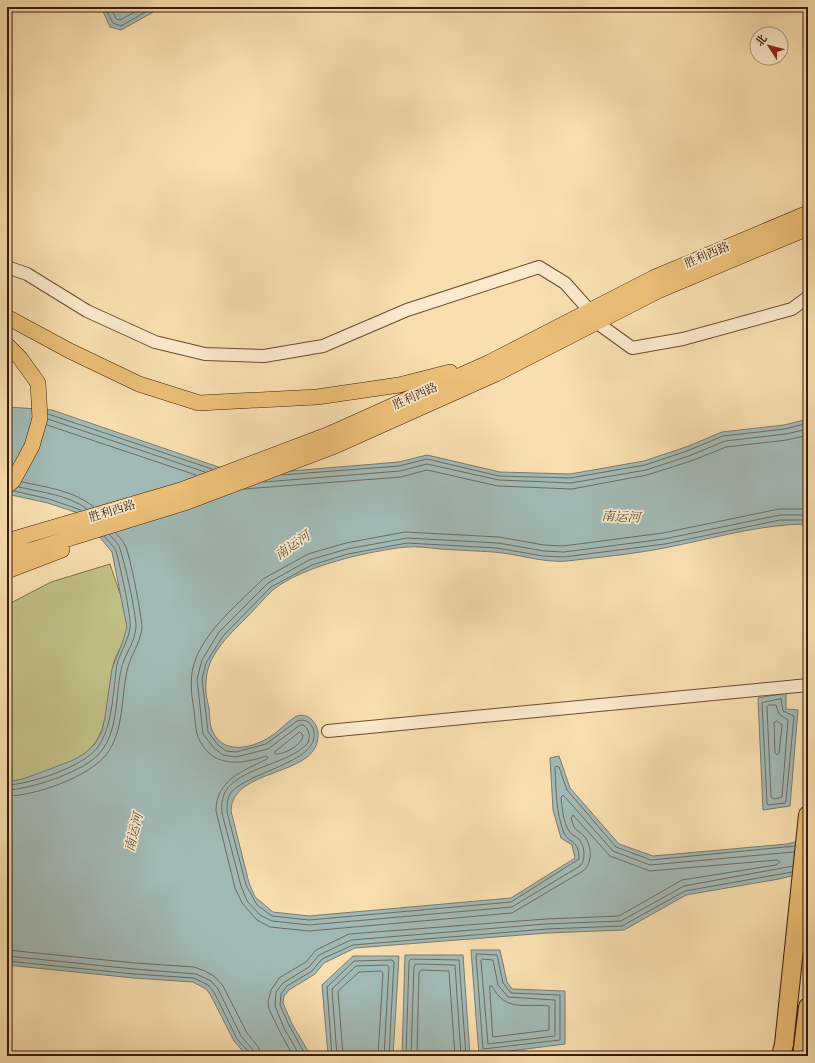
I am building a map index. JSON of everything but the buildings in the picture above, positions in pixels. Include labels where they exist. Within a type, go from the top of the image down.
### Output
[{"type":"highway","points":[[783,1052],[808,815]]},
{"type":"highway","points":[[802,1056],[808,1007]]},
{"type":"main road","name":"胜利西路","points":[[7,556],[35,549],[187,502],[335,446],[496,374],[653,278],[808,213]]},
{"type":"main road","name":"胜利西路","points":[[7,541],[181,490],[327,435],[593,316],[660,290],[808,228]]},
{"type":"main road","points":[[13,320],[70,351],[139,384],[199,403],[325,396],[399,385],[490,362]]},
{"type":"main road","points":[[7,345],[20,358],[38,384],[40,418],[32,446],[13,481],[7,486]]},
{"type":"main road","points":[[7,571],[187,502]]},
{"type":"street","points":[[7,267],[27,274],[87,311],[155,342],[205,354],[264,356],[323,346],[407,310],[539,267],[565,283],[593,316],[632,348],[683,339],[792,309],[808,297]]},
{"type":"street","points":[[328,731],[808,685]]},
{"type":"green space","points":[[110,564],[123,605],[127,627],[125,638],[113,664],[109,696],[102,730],[91,747],[71,762],[44,773],[7,782],[7,605],[51,582]]},
{"type":"water","points":[[101,7],[158,7],[157,10],[121,30],[110,27]]},
{"type":"water","name":"南运河","points":[[7,407],[52,410],[242,475],[399,462],[427,455],[500,472],[570,474],[644,461],[686,447],[722,432],[784,425],[808,419],[808,524],[773,526],[656,549],[567,561],[540,560],[494,552],[406,547],[374,552],[336,561],[286,581],[269,593],[225,639],[214,655],[207,673],[206,696],[212,729],[217,739],[223,744],[245,747],[261,742],[272,736],[291,719],[300,715],[309,717],[317,728],[318,738],[313,751],[303,760],[258,779],[244,787],[235,797],[231,811],[249,883],[255,897],[273,912],[309,916],[511,898],[575,858],[572,845],[561,838],[553,810],[550,758],[559,756],[570,788],[619,844],[653,856],[787,844],[808,839],[808,872],[779,879],[686,895],[624,930],[547,933],[355,948],[324,963],[315,974],[289,990],[284,996],[283,1003],[292,1024],[311,1056],[247,1056],[234,1041],[210,994],[206,989],[193,982],[134,978],[7,965],[7,782],[23,779],[71,761],[84,754],[95,744],[102,731],[112,669],[127,627],[112,552],[84,518],[78,513],[48,503],[7,494]]},
{"type":"water","points":[[786,693],[786,709],[798,710],[790,806],[763,810],[758,698]]},
{"type":"water","points":[[471,950],[500,950],[507,982],[512,989],[565,991],[565,1044],[479,1055]]},
{"type":"water","points":[[405,955],[463,955],[470,1056],[402,1056]]},
{"type":"water","points":[[353,956],[399,956],[393,1056],[328,1055],[322,985]]},
{"type":"water","points":[[666,1052],[712,1052],[711,1056],[667,1056]]}]
